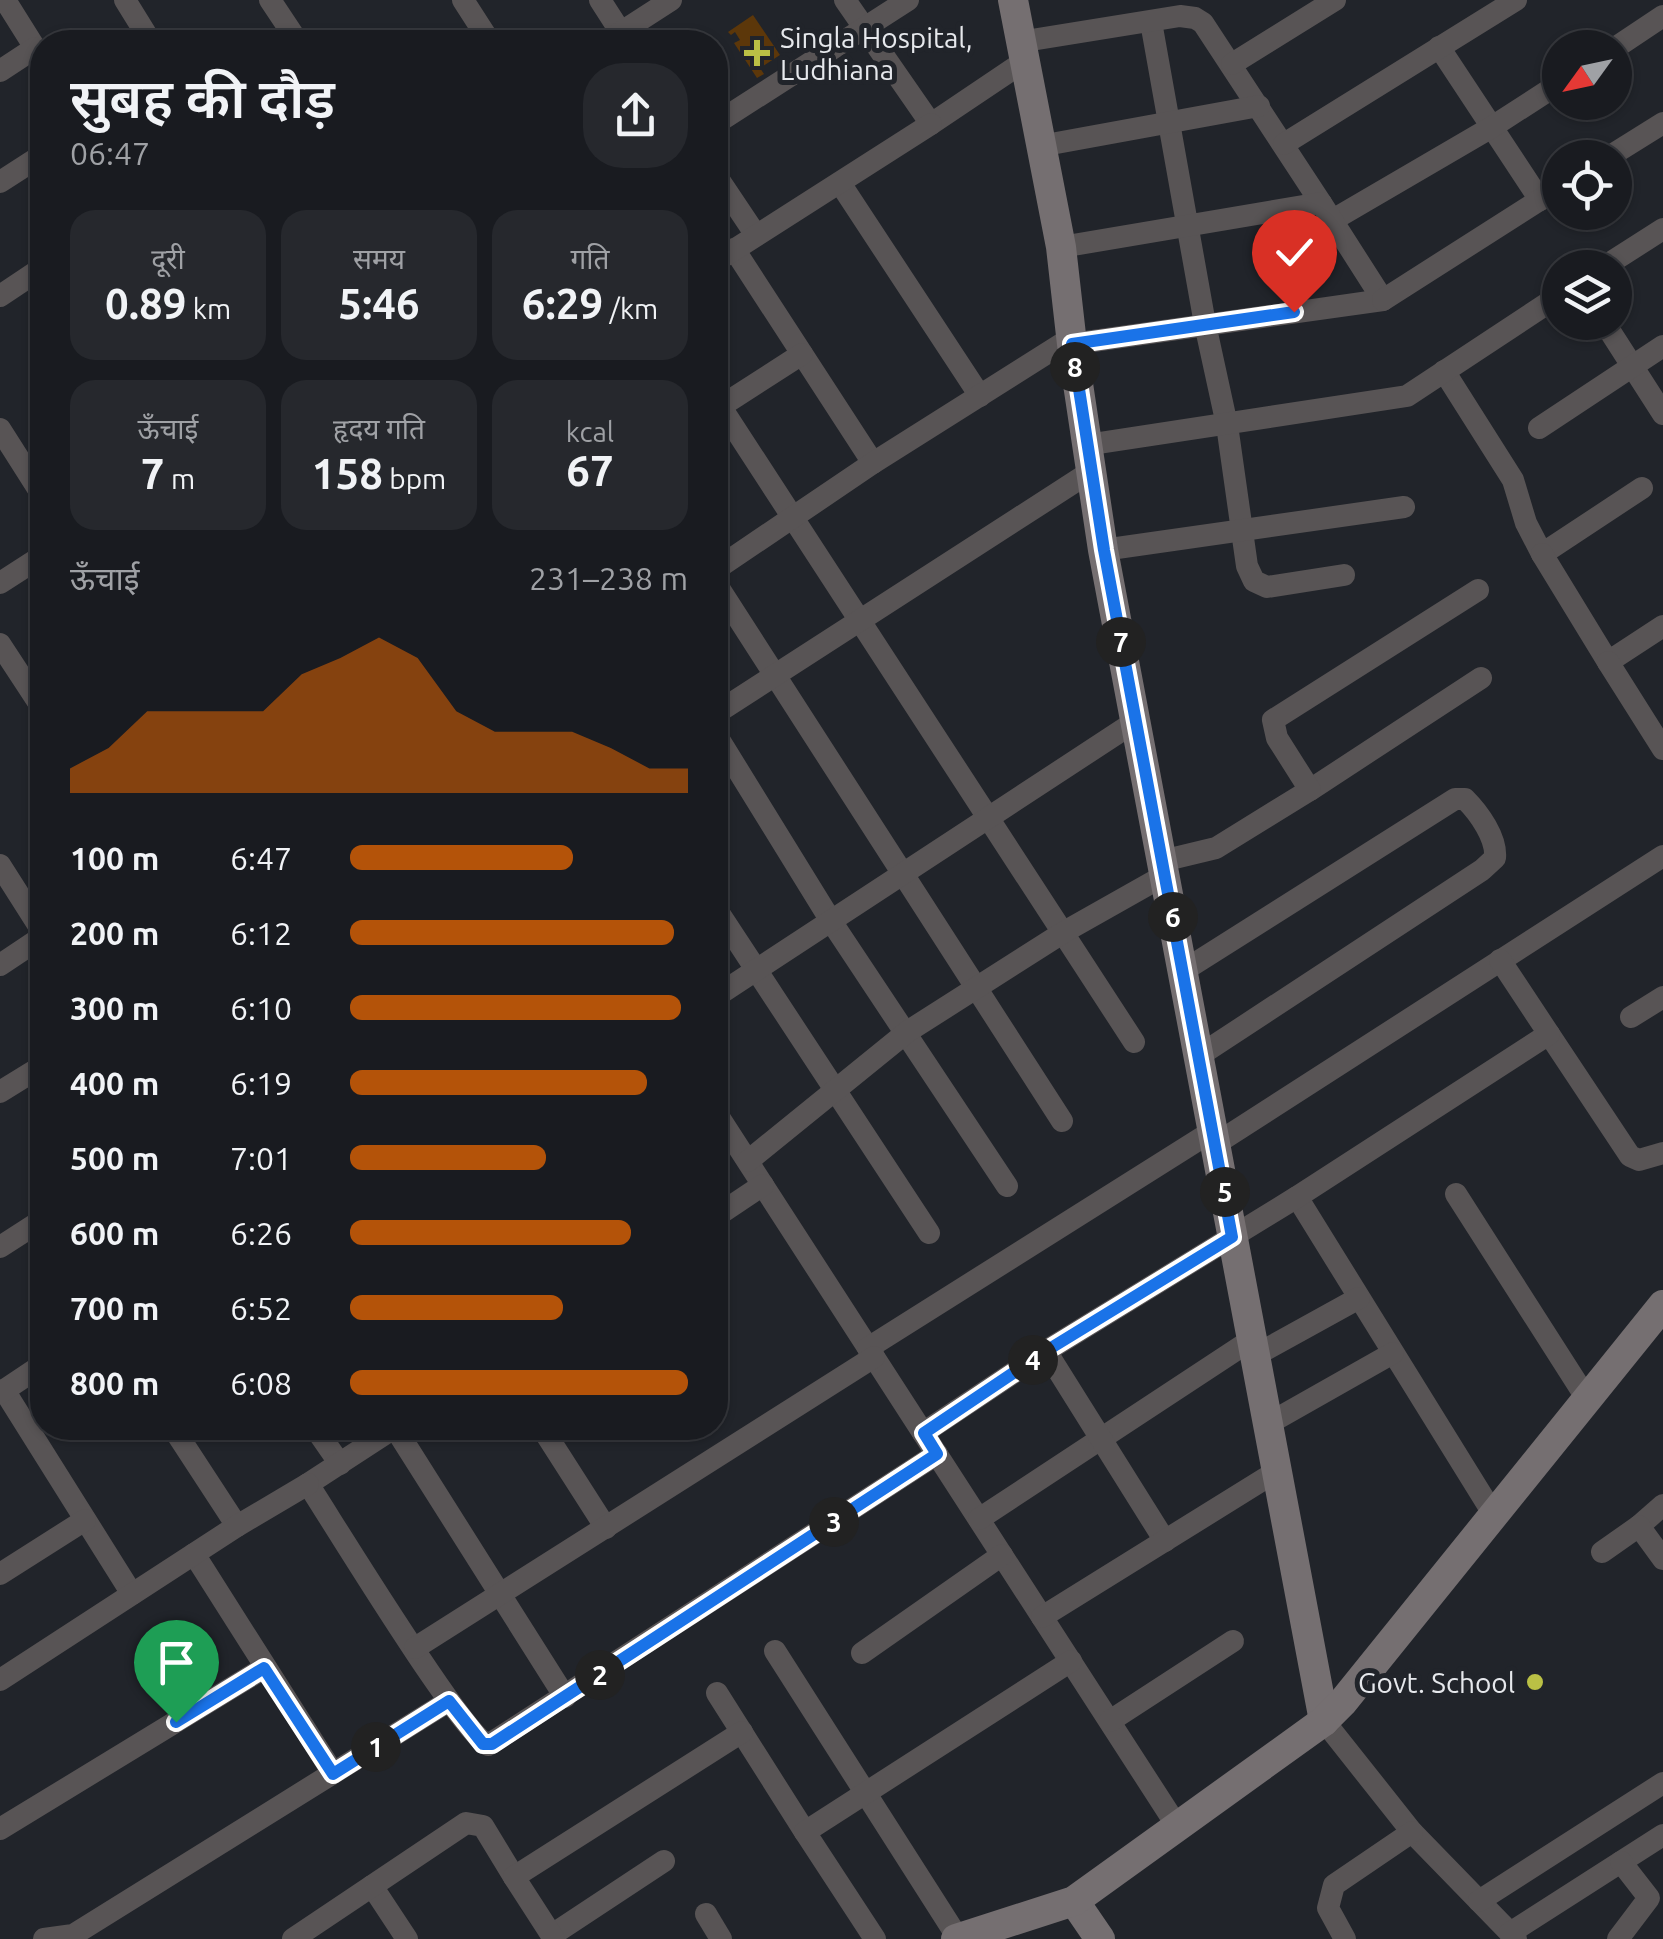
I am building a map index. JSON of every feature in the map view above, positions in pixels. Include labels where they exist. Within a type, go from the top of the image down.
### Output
[{"type":"street","points":[[5,0],[30,40]]},
{"type":"street","points":[[125,0],[144,30]]},
{"type":"street","points":[[270,0],[290,30]]},
{"type":"street","points":[[463,0],[482,30]]},
{"type":"street","points":[[600,0],[614,30]]},
{"type":"street","points":[[630,30],[671,0]]},
{"type":"street","points":[[845,0],[931,124]]},
{"type":"street","points":[[728,116],[908,0]]},
{"type":"street","points":[[1012,0],[1061,248],[1071,341],[1104,550],[1324,1721],[1412,1832],[1513,1936],[1663,1835]]},
{"type":"street","points":[[1232,64],[1335,0]]},
{"type":"street","points":[[1284,144],[1516,0]]},
{"type":"street","points":[[728,254],[931,124],[1021,52],[1180,16],[1203,23],[1382,300]]},
{"type":"street","points":[[1632,37],[1663,16]]},
{"type":"street","points":[[1152,22],[1205,324],[1227,425],[1240,530],[1250,575],[1260,586],[1344,575]]},
{"type":"street","points":[[1439,47],[1492,127],[1542,184]]},
{"type":"street","points":[[0,71],[30,58]]},
{"type":"street","points":[[1061,248],[1188,226],[1326,212],[1492,127],[1542,95]]},
{"type":"street","points":[[1040,146],[1259,106]]},
{"type":"street","points":[[1632,143],[1663,123]]},
{"type":"street","points":[[0,182],[30,163]]},
{"type":"street","points":[[840,182],[980,396]]},
{"type":"street","points":[[728,193],[756,235]]},
{"type":"street","points":[[728,561],[873,463],[1071,341],[1382,300],[1542,198]]},
{"type":"street","points":[[1630,250],[1663,229]]},
{"type":"street","points":[[728,260],[802,354],[873,463]]},
{"type":"street","points":[[0,296],[30,276]]},
{"type":"street","points":[[728,706],[858,622],[1088,458],[1227,425],[1407,396],[1542,307]]},
{"type":"street","points":[[1615,340],[1663,414]]},
{"type":"street","points":[[1539,428],[1663,346]]},
{"type":"street","points":[[728,398],[802,354]]},
{"type":"street","points":[[1444,371],[1513,480],[1526,523],[1542,554],[1663,750]]},
{"type":"street","points":[[728,421],[795,517],[858,622],[1134,1042]]},
{"type":"street","points":[[0,428],[30,477]]},
{"type":"street","points":[[1542,554],[1642,488]]},
{"type":"street","points":[[1104,550],[1404,506]]},
{"type":"street","points":[[4,572],[30,561]]},
{"type":"street","points":[[1310,790],[1277,738],[1273,720],[1478,590]]},
{"type":"street","points":[[728,602],[1062,1121]]},
{"type":"street","points":[[1608,662],[1663,626]]},
{"type":"street","points":[[0,644],[30,690]]},
{"type":"street","points":[[748,1162],[907,1032],[1164,868],[1216,848],[1481,678]]},
{"type":"street","points":[[728,988],[1136,721]]},
{"type":"street","points":[[728,754],[831,920],[1007,1186]]},
{"type":"street","points":[[1184,972],[1455,799],[1464,799],[1472,806],[1494,842],[1495,858],[1482,870],[1200,1055]]},
{"type":"street","points":[[415,1648],[606,1528],[871,1352],[1663,856]]},
{"type":"street","points":[[0,866],[30,915]]},
{"type":"street","points":[[728,927],[929,1233]]},
{"type":"street","points":[[0,965],[30,943]]},
{"type":"street","points":[[1500,960],[1630,1156],[1639,1160],[1663,1153]]},
{"type":"street","points":[[1631,1017],[1663,997]]},
{"type":"street","points":[[924,1433],[1046,1351],[1297,1198],[1549,1034]]},
{"type":"street","points":[[0,1092],[30,1073]]},
{"type":"street","points":[[728,1131],[1177,1826]]},
{"type":"street","points":[[728,1208],[763,1185]]},
{"type":"street","points":[[1456,1194],[1587,1399]]},
{"type":"street","points":[[1297,1198],[1494,1515]]},
{"type":"street","points":[[0,1247],[30,1228]]},
{"type":"street","points":[[978,1519],[1100,1437],[1252,1348],[1359,1298]]},
{"type":"street","points":[[776,1651],[957,1939],[1074,1901],[1324,1721],[1342,1703],[1663,1305]]},
{"type":"street","points":[[1046,1351],[1165,1540]]},
{"type":"street","points":[[1266,1424],[1394,1353]]},
{"type":"street","points":[[30,1374],[2,1392],[30,1435]]},
{"type":"street","points":[[33,1440],[132,1594]]},
{"type":"street","points":[[181,1440],[237,1526]]},
{"type":"street","points":[[324,1440],[340,1464]]},
{"type":"street","points":[[0,1680],[377,1440]]},
{"type":"street","points":[[403,1440],[566,1697]]},
{"type":"street","points":[[550,1440],[606,1528]]},
{"type":"street","points":[[308,1484],[449,1701],[488,1746],[937,1454]]},
{"type":"street","points":[[1042,1617],[1278,1471]]},
{"type":"street","points":[[1602,1552],[1663,1505]]},
{"type":"street","points":[[0,1574],[85,1520]]},
{"type":"street","points":[[1640,1526],[1663,1559]]},
{"type":"street","points":[[194,1554],[333,1774]]},
{"type":"street","points":[[862,1653],[1002,1555]]},
{"type":"street","points":[[1110,1721],[1233,1641]]},
{"type":"street","points":[[805,1832],[1071,1661]]},
{"type":"street","points":[[0,1829],[264,1668]]},
{"type":"street","points":[[717,1693],[875,1939]]},
{"type":"street","points":[[44,1939],[74,1934],[449,1701]]},
{"type":"street","points":[[514,1877],[742,1732]]},
{"type":"street","points":[[1479,1901],[1663,1783]]},
{"type":"street","points":[[293,1939],[466,1823],[483,1826],[553,1937],[664,1862]]},
{"type":"street","points":[[1344,1939],[1328,1908],[1334,1885],[1412,1832]]},
{"type":"street","points":[[1618,1939],[1648,1898],[1620,1862]]},
{"type":"street","points":[[372,1886],[407,1939]]},
{"type":"street","points":[[1074,1901],[1100,1939]]},
{"type":"street","points":[[706,1914],[721,1939]]},
{"type":"building","points":[[753,15],[780,55],[760,68],[764,74],[757,78],[734,43],[740,40],[735,32],[728,32]]},
{"type":"place","name":"Singla Hospital, Ludhiana","points":[[757,53]]},
{"type":"place","name":"Govt. School","points":[[1535,1682]]},
{"type":"route","points":[[176,1722],[264,1668],[333,1774],[449,1701],[488,1746],[937,1454],[924,1433],[1046,1351],[1232,1237],[1104,550],[1072,344],[1294,312]]}]
